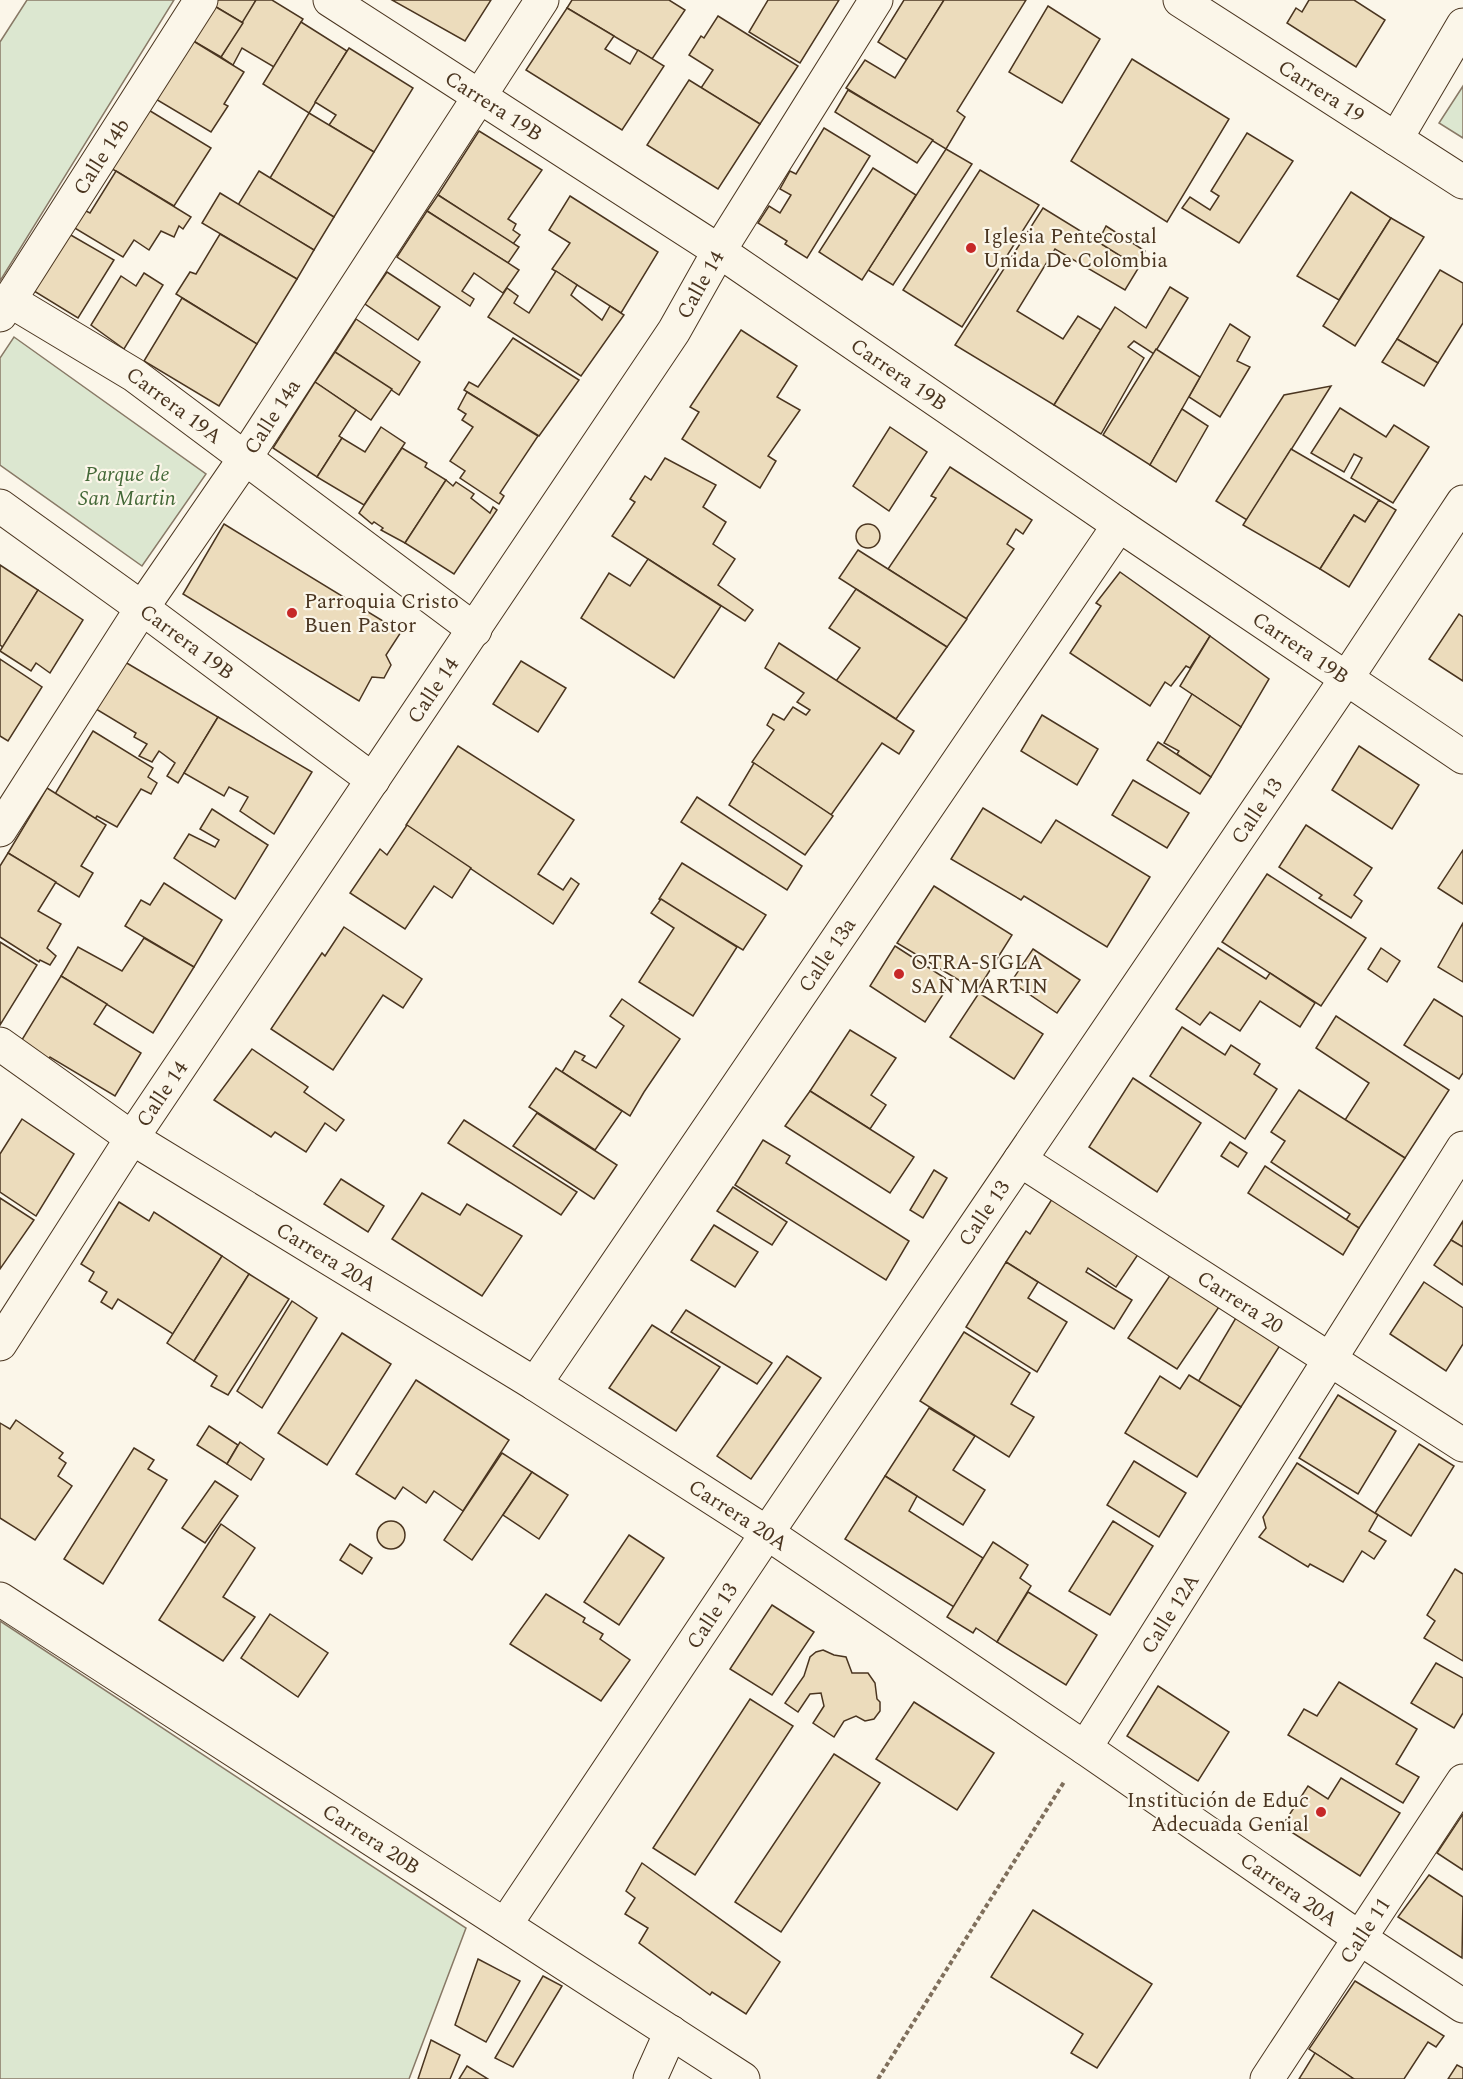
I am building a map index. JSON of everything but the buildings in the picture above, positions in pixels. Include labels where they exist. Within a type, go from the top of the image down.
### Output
[{"type":"street","name":"Calle 14b","points":[[5,308],[201,0]]},
{"type":"street","name":"Carrera 19B","points":[[330,0],[719,251],[1463,757]]},
{"type":"street","name":"Calle 14a","points":[[0,830],[142,608],[245,458],[542,0]]},
{"type":"street","name":"Calle 14","points":[[0,1344],[132,1138],[674,332],[719,251],[876,0]]},
{"type":"street","name":"Carrera 19","points":[[1180,0],[1463,182]]},
{"type":"street","points":[[1396,139],[1463,25]]},
{"type":"street","name":"Carrera 19A","points":[[5,308],[134,375],[475,630]]},
{"type":"street","name":"Calle 13","points":[[505,1925],[1463,502]]},
{"type":"street","name":"Carrera 19B","points":[[0,506],[142,608],[373,780]]},
{"type":"street","name":"Calle 13a","points":[[535,1384],[1119,525]]},
{"type":"street","name":"Carrera 20A","points":[[0,1044],[132,1138],[535,1384],[767,1533],[1085,1748],[1361,1939],[1463,2006]]},
{"type":"street","name":"Calle 12A","points":[[1085,1748],[1463,1148]]},
{"type":"street","name":"Carrera 20","points":[[1020,1160],[1463,1445]]},
{"type":"street","name":"Carrera 20B","points":[[0,1599],[743,2079]]},
{"type":"street","name":"Calle 11","points":[[1267,2079],[1463,1781]]},
{"type":"street","points":[[650,2079],[670,2032]]},
{"type":"path","points":[[878,2079],[1085,1748]]},
{"type":"green space","points":[[27,0],[174,0],[0,281],[0,42]]},
{"type":"green space","points":[[1463,86],[1463,138],[1439,123]]},
{"type":"green space","name":"Parque de San Martin","points":[[14,337],[206,474],[142,566],[0,465],[0,358]]},
{"type":"green space","points":[[0,1621],[466,1928],[409,2079],[0,2079]]},
{"type":"place","name":"Iglesia Pentecostal Unida De Colombia","points":[[971,248]]},
{"type":"place","name":"Parroquia Cristo Buen Pastor","points":[[292,613]]},
{"type":"place","name":"OTRA-SIGLA SAN MARTIN","points":[[899,974]]},
{"type":"place","name":"Institución de Educ Adecuada Genial","points":[[1321,1812]]}]
